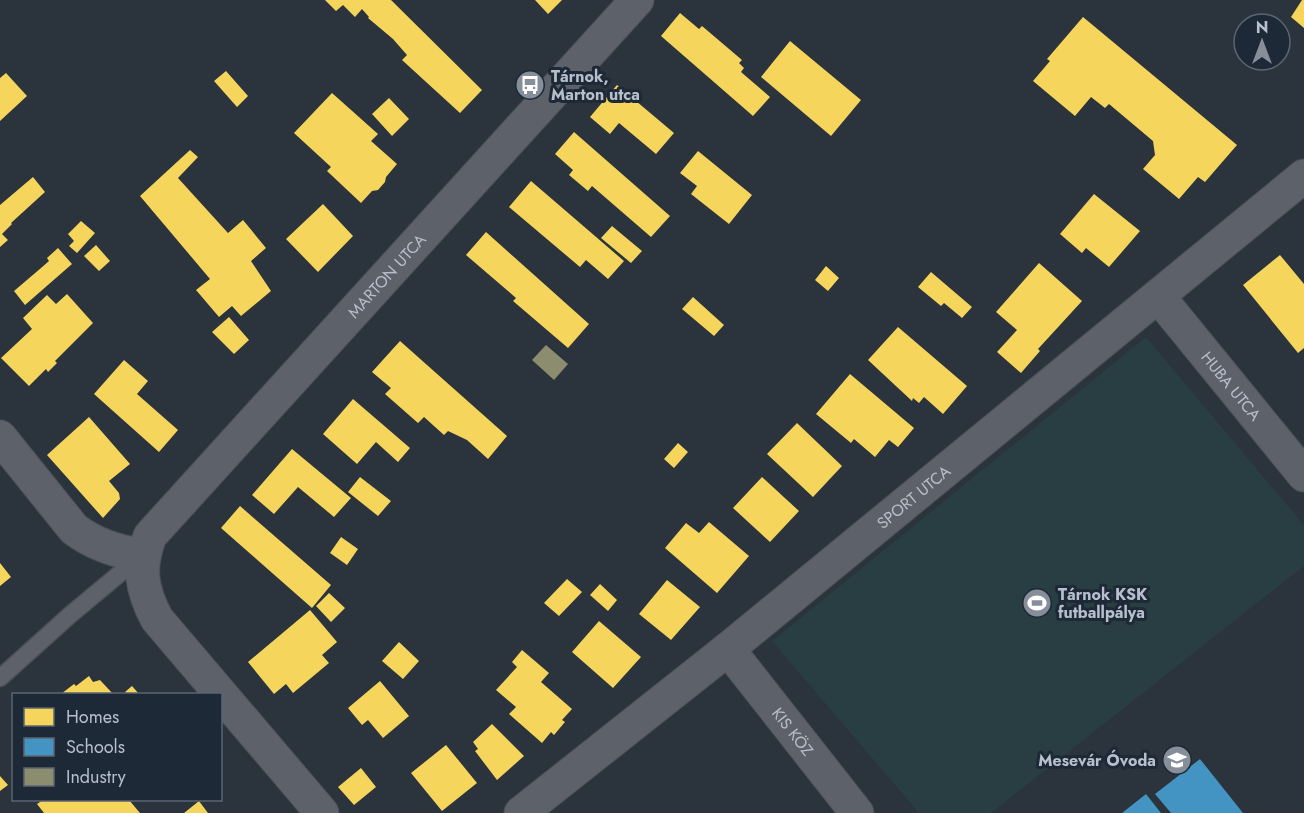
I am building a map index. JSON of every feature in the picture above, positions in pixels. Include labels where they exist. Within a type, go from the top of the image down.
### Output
[{"type":"street","name":"MARTON UTCA","points":[[143,555],[150,536],[160,524],[635,1]]},
{"type":"street","name":"SPORT UTCA","points":[[521,813],[728,650],[1304,176]]},
{"type":"street","name":"HUBA UTCA","points":[[1158,296],[1304,475]]},
{"type":"street","points":[[0,437],[74,529],[87,539],[106,548],[143,555],[144,590],[157,619],[220,693]]},
{"type":"street","name":"KIS KÖZ","points":[[728,650],[857,813]]},
{"type":"street","points":[[222,695],[322,813]]},
{"type":"lane","points":[[0,678],[70,615],[143,555]]},
{"type":"green space","name":"Tárnok KSK futballpálya","points":[[1146,337],[1304,525],[1304,566],[991,813],[919,813],[772,641]]},
{"type":"building: Homes","points":[[325,0],[391,0],[482,90],[460,113],[402,60],[407,55],[393,39],[368,18],[362,9],[355,17],[343,5],[336,11]]},
{"type":"building: Homes","points":[[535,0],[562,0],[548,14]]},
{"type":"building: Homes","points":[[1302,0],[1304,0],[1304,28],[1292,15]]},
{"type":"building: Homes","points":[[680,13],[699,29],[702,26],[742,60],[739,63],[744,68],[741,72],[770,97],[753,116],[661,36]]},
{"type":"building: Homes","points":[[1083,17],[1237,145],[1205,182],[1198,177],[1179,199],[1143,169],[1155,155],[1153,141],[1109,104],[1105,108],[1091,97],[1075,116],[1033,81],[1050,61],[1047,59]]},
{"type":"building: Homes","points":[[790,41],[861,100],[831,136],[761,77]]},
{"type":"building: Homes","points":[[226,71],[248,96],[237,107],[214,81]]},
{"type":"building: Homes","points":[[6,73],[27,96],[0,121],[0,78]]},
{"type":"building: Homes","points":[[617,85],[674,133],[656,154],[619,123],[610,134],[590,117]]},
{"type":"building: Homes","points":[[332,93],[378,134],[371,141],[397,164],[378,190],[372,191],[361,203],[327,171],[331,167],[294,133]]},
{"type":"building: Homes","points":[[389,98],[409,119],[392,136],[372,114]]},
{"type":"building: Homes","points":[[574,132],[670,216],[651,237],[592,186],[588,191],[569,175],[573,170],[555,154]]},
{"type":"building: Homes","points":[[190,150],[198,157],[178,178],[228,233],[243,220],[266,248],[251,261],[271,291],[241,316],[232,306],[219,317],[196,290],[210,279],[140,196]]},
{"type":"building: Homes","points":[[698,151],[752,195],[729,224],[691,194],[697,186],[680,173]]},
{"type":"building: Homes","points":[[33,177],[45,192],[2,234],[8,240],[0,247],[0,205]]},
{"type":"building: Homes","points":[[531,181],[624,261],[608,279],[586,260],[580,267],[509,207]]},
{"type":"building: Homes","points":[[1094,194],[1140,231],[1109,267],[1086,248],[1082,253],[1060,234]]},
{"type":"building: Homes","points":[[323,204],[353,236],[318,272],[286,239]]},
{"type":"building: Homes","points":[[81,221],[95,233],[77,253],[69,246],[74,241],[68,234]]},
{"type":"building: Homes","points":[[612,226],[642,251],[631,263],[601,238]]},
{"type":"building: Homes","points":[[486,232],[589,324],[568,348],[513,301],[516,298],[466,255]]},
{"type":"building: Homes","points":[[96,245],[110,261],[99,271],[84,256]]},
{"type":"building: Homes","points":[[58,248],[72,264],[25,305],[14,291],[49,261],[47,258]]},
{"type":"building: Homes","points":[[1280,255],[1304,284],[1304,348],[1298,353],[1243,285]]},
{"type":"building: Homes","points":[[1039,263],[1082,301],[1038,349],[1040,351],[1021,373],[997,352],[1017,330],[996,312]]},
{"type":"building: Homes","points":[[826,266],[839,278],[828,291],[815,280]]},
{"type":"building: Homes","points":[[931,272],[972,307],[962,318],[944,303],[941,306],[918,287]]},
{"type":"building: Homes","points":[[67,294],[93,323],[55,361],[57,363],[48,372],[46,369],[29,386],[1,358],[32,329],[23,318],[47,295],[56,304]]},
{"type":"building: Homes","points":[[693,297],[724,325],[714,336],[682,309]]},
{"type":"building: Homes","points":[[229,317],[249,340],[234,354],[212,332]]},
{"type":"building: Homes","points":[[898,327],[967,386],[943,414],[924,397],[919,403],[913,398],[912,401],[868,360]]},
{"type":"building: Homes","points":[[400,341],[507,436],[488,459],[467,440],[448,431],[444,435],[424,417],[418,423],[385,394],[391,388],[372,372]]},
{"type":"building: Homes","points":[[124,360],[148,381],[137,394],[178,430],[159,452],[94,394]]},
{"type":"building: Homes","points":[[850,374],[914,428],[898,447],[889,440],[875,457],[854,439],[851,443],[816,414]]},
{"type":"building: Homes","points":[[353,399],[410,448],[398,462],[376,442],[357,464],[323,434]]},
{"type":"building: Homes","points":[[89,417],[130,464],[109,481],[119,493],[120,499],[103,518],[47,455]]},
{"type":"building: Homes","points":[[797,423],[842,466],[813,497],[767,454]]},
{"type":"building: Homes","points":[[678,443],[688,452],[674,468],[664,459]]},
{"type":"building: Homes","points":[[292,449],[351,498],[334,517],[298,487],[274,514],[252,495]]},
{"type":"building: Homes","points":[[360,477],[391,501],[378,516],[348,492]]},
{"type":"building: Homes","points":[[762,477],[799,511],[770,542],[733,508]]},
{"type":"building: Homes","points":[[240,506],[331,585],[312,608],[221,528]]},
{"type":"building: Homes","points":[[709,522],[749,556],[717,593],[665,548],[686,523],[699,533]]},
{"type":"building: Homes","points":[[341,537],[358,549],[347,565],[330,553]]},
{"type":"building: Homes","points":[[0,563],[11,577],[0,586]]},
{"type":"building: Homes","points":[[567,579],[582,592],[559,616],[544,603]]},
{"type":"building: Homes","points":[[667,580],[700,607],[671,640],[639,614]]},
{"type":"building: Homes","points":[[600,584],[617,600],[608,611],[590,595]]},
{"type":"building: Homes","points":[[329,593],[345,608],[331,622],[316,606]]},
{"type":"building: Homes","points":[[310,610],[337,642],[322,655],[329,663],[293,693],[286,684],[274,694],[248,662]]},
{"type":"building: Homes","points":[[599,621],[641,657],[613,688],[572,652]]},
{"type":"building: Homes","points":[[399,642],[419,661],[403,679],[382,661]]},
{"type":"building: Homes","points":[[522,650],[549,673],[541,682],[572,709],[562,720],[565,722],[554,735],[551,732],[542,743],[509,714],[516,707],[496,690],[517,667],[512,662]]},
{"type":"building: Homes","points":[[89,676],[93,682],[100,680],[112,693],[62,693],[74,684],[76,686]]},
{"type":"building: Homes","points":[[380,681],[409,716],[383,738],[368,720],[362,725],[348,708]]},
{"type":"building: Homes","points":[[132,686],[138,693],[126,693]]},
{"type":"building: Homes","points":[[492,724],[524,756],[497,780],[475,751],[478,749],[473,742]]},
{"type":"building: Homes","points":[[446,745],[477,783],[442,811],[411,773]]},
{"type":"building: Homes","points":[[361,768],[376,787],[354,805],[338,787]]},
{"type":"building: Homes","points":[[0,776],[8,785],[0,791]]},
{"type":"building: Homes","points":[[42,801],[130,801],[140,813],[44,813],[37,804]]},
{"type":"building: Homes","points":[[199,801],[208,813],[184,813]]},
{"type":"building: Schools","points":[[1200,759],[1243,813],[1171,813],[1155,794]]},
{"type":"building: Schools","points":[[1146,794],[1161,813],[1122,813]]},
{"type":"building: Industry","points":[[546,345],[568,364],[554,380],[532,360]]},
{"type":"place","name":"Tárnok, Marton utca","points":[[530,85]]},
{"type":"place","name":"Tárnok KSK futballpálya","points":[[1037,603]]},
{"type":"place","name":"Mesevár Óvoda","points":[[1177,760]]}]
